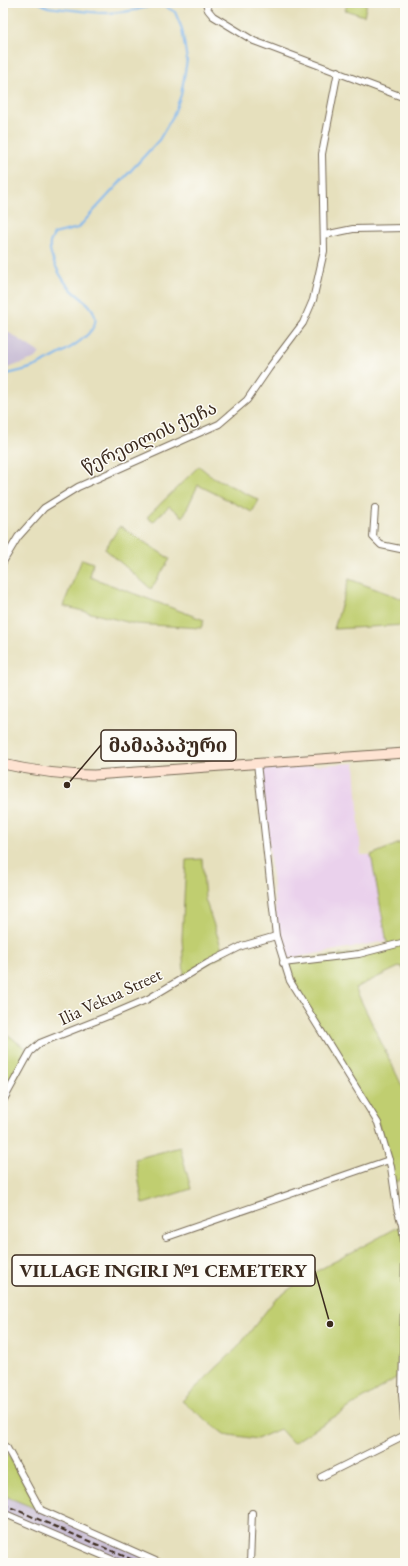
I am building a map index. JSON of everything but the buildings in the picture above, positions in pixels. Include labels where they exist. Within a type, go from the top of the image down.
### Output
[{"type":"main road","points":[[3,764],[30,770],[62,774],[94,775],[405,753]]},
{"type":"street","points":[[206,3],[208,10],[213,16],[254,40],[405,98]]},
{"type":"street","name":"წერეთლის ქუჩა","points":[[3,562],[18,537],[44,508],[78,487],[219,424],[247,400],[303,323],[313,300],[320,271],[324,235],[322,154],[338,71]]},
{"type":"street","points":[[324,235],[353,229],[405,228]]},
{"type":"street","points":[[375,508],[374,537],[381,545],[405,550]]},
{"type":"street","points":[[257,763],[276,936],[283,963],[290,981],[378,1123],[389,1160],[397,1208],[404,1226],[405,1247]]},
{"type":"street","name":"Ilia Vekua Street","points":[[3,1101],[30,1052],[40,1043],[148,999],[208,963],[242,946],[276,936]]},
{"type":"street","points":[[283,963],[359,954],[405,942]]},
{"type":"street","points":[[166,1237],[389,1160]]},
{"type":"street","points":[[405,1260],[402,1394],[405,1432]]},
{"type":"street","points":[[321,1477],[405,1435]]},
{"type":"street","points":[[3,1445],[14,1461],[41,1510],[160,1563]]},
{"type":"street","points":[[3,1513],[120,1563]]},
{"type":"street","points":[[250,1563],[252,1513]]},
{"type":"shaded area","points":[[3,329],[40,353],[36,358],[8,368],[3,368]]},
{"type":"shaded area","points":[[355,763],[361,855],[371,855],[386,941],[286,959],[278,936],[261,768]]},
{"type":"shaded area","points":[[3,1495],[160,1563],[120,1563],[3,1513]]},
{"type":"green space","points":[[348,3],[367,3],[364,16],[345,10]]},
{"type":"green space","points":[[199,466],[211,476],[259,500],[252,512],[198,485],[183,517],[169,506],[153,522],[147,517]]},
{"type":"green space","points":[[120,526],[170,559],[151,589],[105,549]]},
{"type":"green space","points":[[82,559],[93,563],[90,577],[204,620],[201,628],[135,624],[63,606]]},
{"type":"green space","points":[[349,579],[405,600],[405,625],[334,629]]},
{"type":"green space","points":[[400,843],[405,843],[405,972],[401,966],[355,988],[405,1092],[405,1177],[394,1183],[378,1123],[290,981],[283,963],[388,948],[371,855]]},
{"type":"green space","points":[[202,859],[205,899],[224,955],[184,977],[182,938],[186,860]]},
{"type":"green space","points":[[3,1031],[30,1052],[3,1101]]},
{"type":"green space","points":[[180,1147],[191,1189],[143,1204],[135,1159]]},
{"type":"green space","points":[[402,1225],[405,1260],[402,1374],[293,1443],[280,1429],[257,1439],[224,1434],[182,1401],[238,1347],[274,1301],[304,1278]]},
{"type":"green space","points":[[3,1445],[36,1504],[48,1514],[3,1495]]},
{"type":"waterway","points":[[3,375],[30,368],[45,362],[74,345],[91,331],[95,323],[93,311],[88,304],[67,285],[56,268],[51,254],[50,243],[54,234],[78,228],[159,140],[173,116],[181,95],[187,60],[182,29],[175,12],[159,3],[144,8],[117,13],[91,12],[48,7],[40,3]]},
{"type":"railway","points":[[3,1504],[140,1563]]},
{"type":"place","name":"მამაპაპური","points":[[67,785]]},
{"type":"place","name":"VILLAGE INGIRI №1 CEMETERY","points":[[330,1324]]}]
